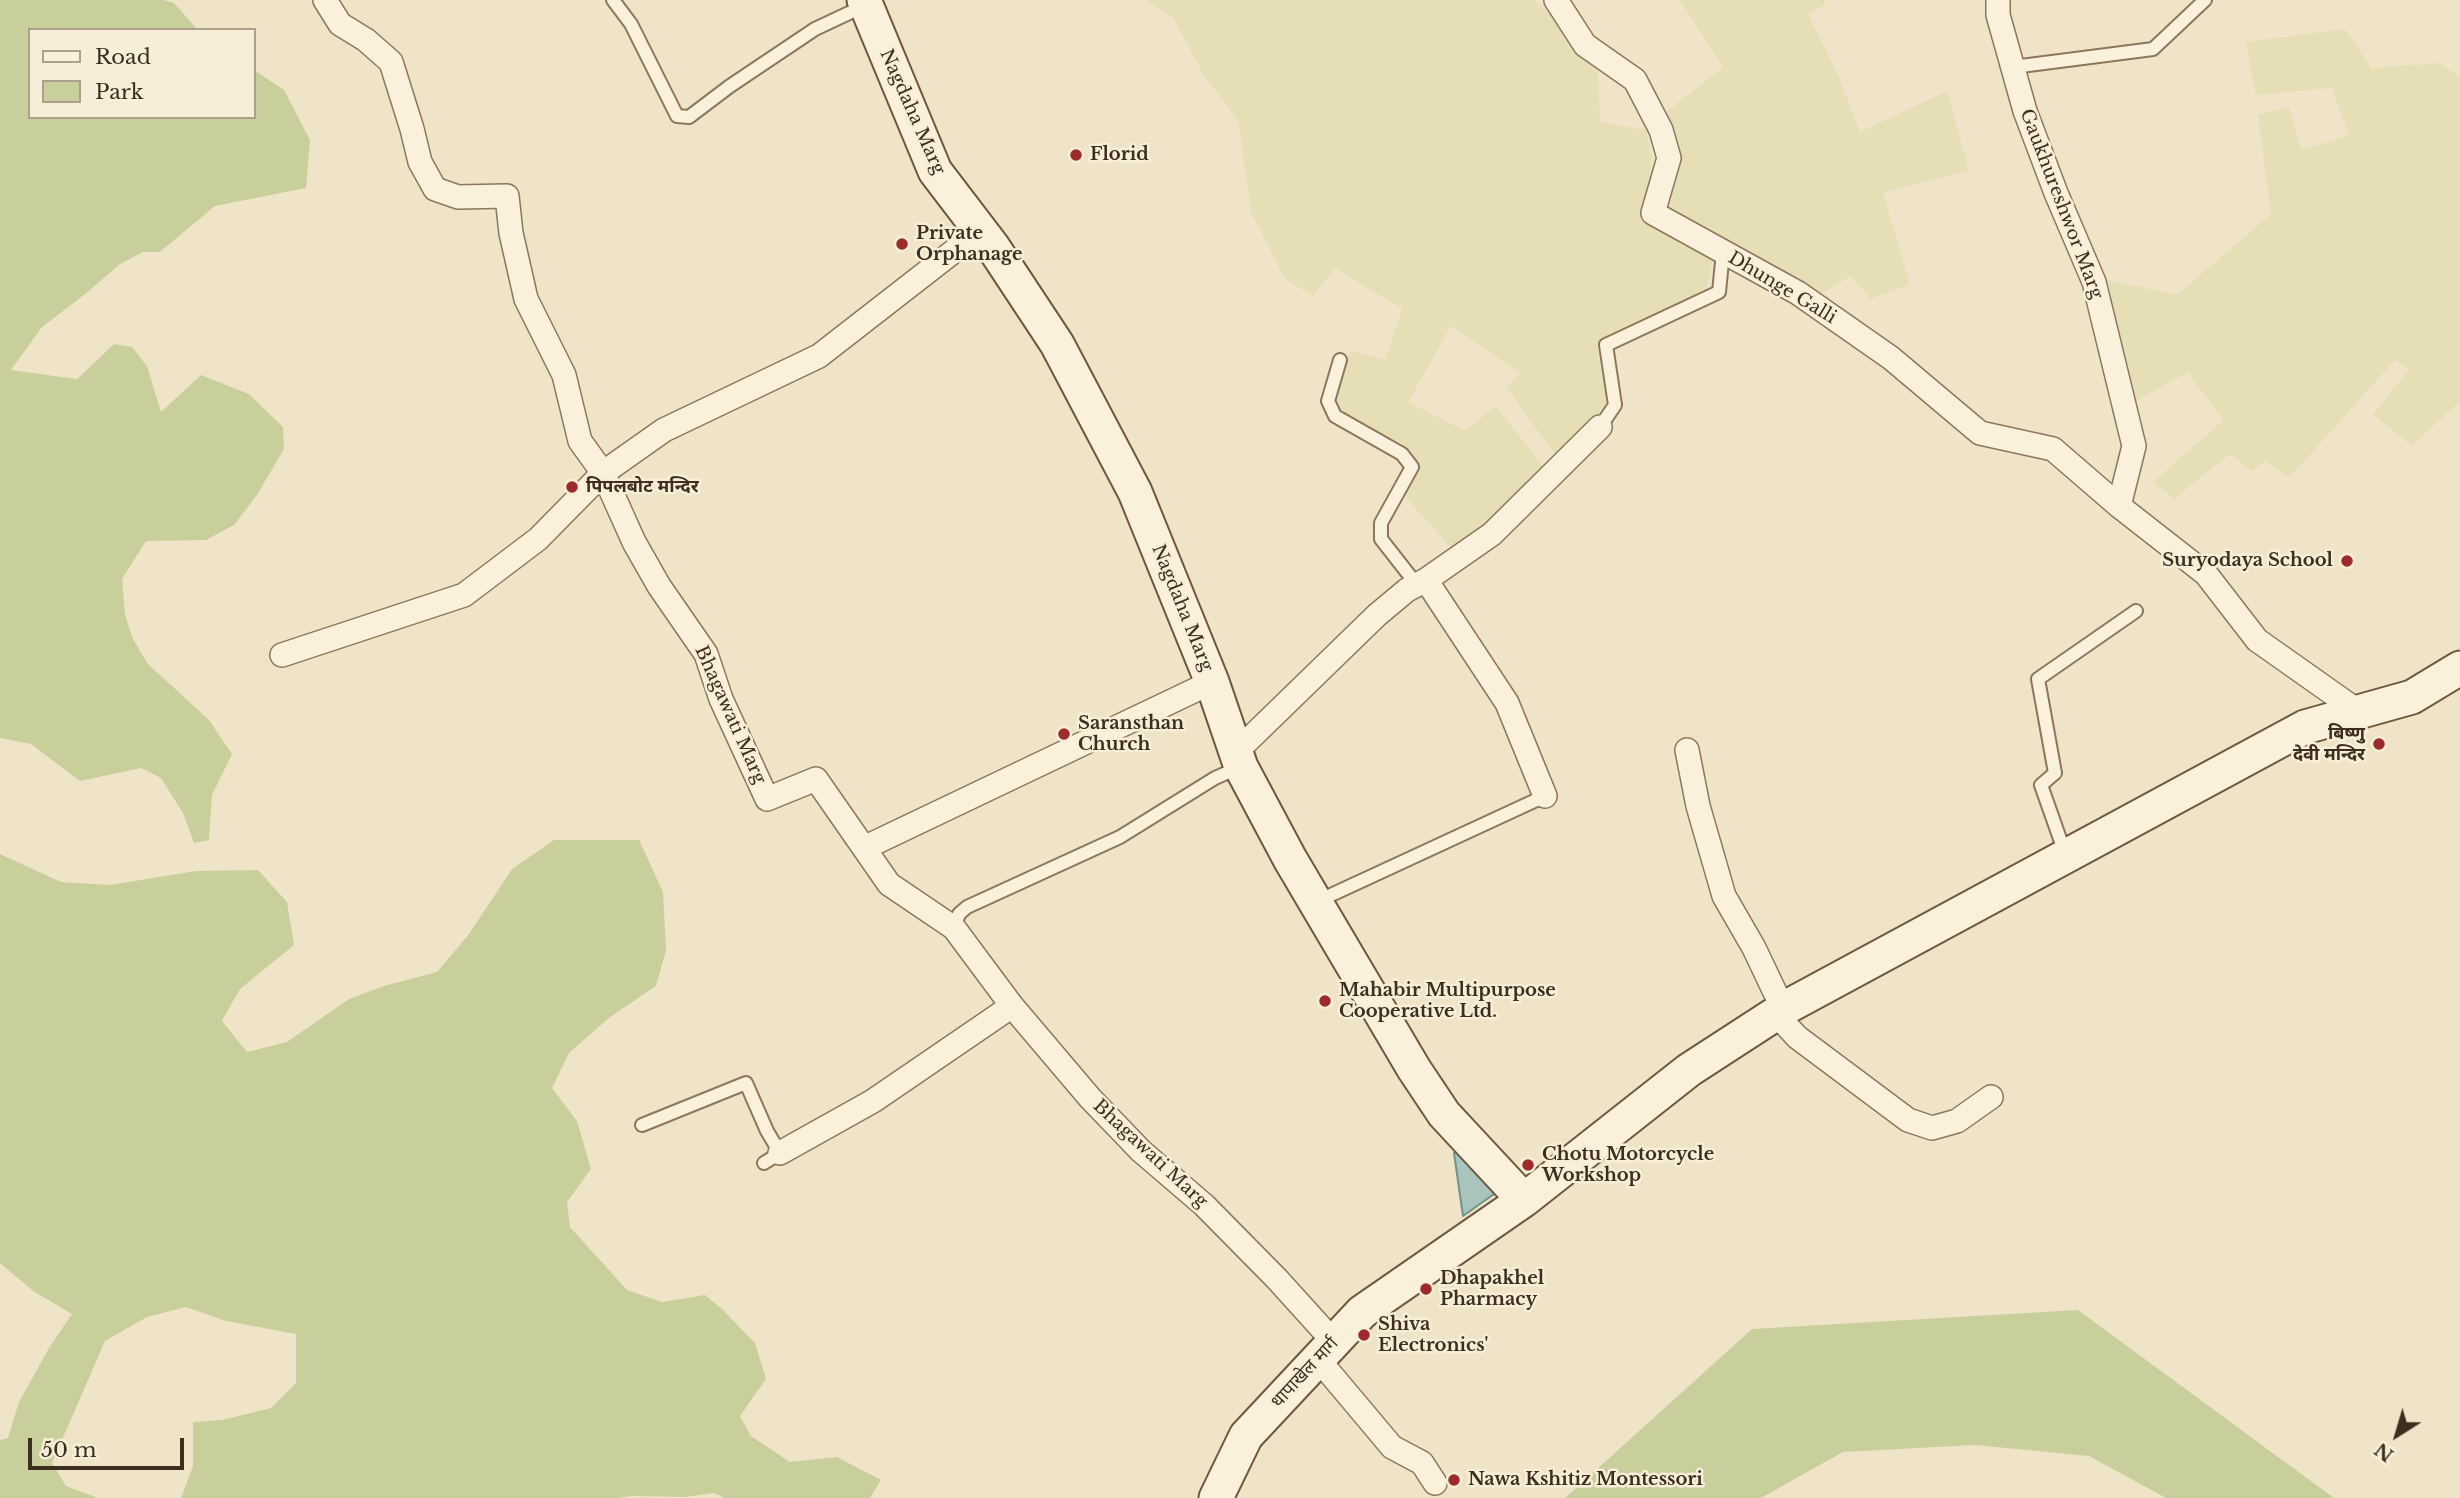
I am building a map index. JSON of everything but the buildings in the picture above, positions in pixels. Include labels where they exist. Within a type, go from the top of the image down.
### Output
[{"type":"main road","name":"Nagdaha Marg","points":[[865,3],[934,171],[981,230],[1057,344],[1135,492],[1212,682],[1238,760],[1315,903],[1414,1069],[1444,1114],[1524,1200]]},
{"type":"main road","name":"धापाखेल मार्ग","points":[[1216,1498],[1246,1436],[1362,1312],[1524,1200],[1689,1070],[1780,1012],[2305,727],[2412,697],[2460,668]]},
{"type":"street","name":"Bhagawati Marg","points":[[325,0],[340,24],[366,40],[391,62],[412,128],[419,162],[435,189],[458,197],[507,196],[526,299],[564,375],[580,441],[603,473],[634,542],[653,575],[706,654],[721,699],[767,799],[816,779],[889,884],[954,928],[1012,1006],[1090,1098],[1132,1142],[1204,1205],[1326,1350],[1392,1447],[1422,1462],[1435,1483]]},
{"type":"street","name":"Dhunge Galli","points":[[1556,0],[1585,45],[1635,80],[1661,130],[1669,158],[1653,213],[1798,293],[1891,358],[1980,433],[2053,449],[2119,506]]},
{"type":"street","name":"Gaukhureshwor Marg","points":[[1998,0],[1998,15],[2025,111],[2094,282],[2134,446],[2119,506]]},
{"type":"street","points":[[282,655],[464,594],[538,539],[603,473],[664,429],[819,356],[981,230]]},
{"type":"street","points":[[1238,760],[1377,615],[1492,534],[1600,427]]},
{"type":"street","points":[[2119,506],[2206,574],[2257,640],[2359,712]]},
{"type":"street","points":[[1422,582],[1507,703],[1545,796]]},
{"type":"street","points":[[864,848],[1212,682]]},
{"type":"street","points":[[1688,750],[1698,806],[1724,896],[1754,948],[1780,1012],[1797,1037],[1908,1120],[1932,1128],[1957,1121],[1991,1097]]},
{"type":"street","points":[[772,1158],[873,1101],[1012,1006]]},
{"type":"lane","points":[[614,0],[631,24],[677,116],[689,117],[815,29],[865,3]]},
{"type":"lane","points":[[2013,67],[2153,49],[2205,0]]},
{"type":"lane","points":[[1600,427],[1615,405],[1605,345],[1719,292],[1723,252]]},
{"type":"lane","points":[[1340,360],[1328,401],[1335,416],[1402,454],[1412,467],[1381,523],[1381,539],[1422,582]]},
{"type":"lane","points":[[2066,856],[2041,785],[2055,773],[2038,679],[2136,611]]},
{"type":"lane","points":[[954,928],[958,914],[967,907],[1120,837],[1238,760]]},
{"type":"lane","points":[[1315,903],[1545,796]]},
{"type":"lane","points":[[642,1125],[746,1083],[767,1131],[772,1158]]},
{"type":"shaded area","points":[[1146,0],[1533,0],[1555,16],[1581,55],[1598,71],[1600,122],[1646,130],[1652,158],[1647,201],[1714,255],[1706,289],[1607,335],[1597,348],[1606,403],[1595,420],[1556,456],[1507,388],[1520,373],[1451,326],[1408,402],[1465,431],[1496,406],[1545,469],[1457,554],[1406,498],[1414,456],[1401,443],[1352,420],[1335,402],[1350,350],[1385,360],[1402,309],[1335,268],[1313,296],[1285,279],[1251,212],[1238,120],[1204,76],[1173,17]]},
{"type":"shaded area","points":[[1680,0],[1824,0],[1826,4],[1808,14],[1838,75],[1860,132],[1947,91],[1969,170],[1883,193],[1910,284],[1871,299],[1851,276],[1816,297],[1745,250],[1670,214],[1662,203],[1682,163],[1666,112],[1723,67]]},
{"type":"shaded area","points":[[2345,29],[2371,68],[2439,63],[2460,77],[2460,401],[2412,446],[2373,415],[2409,369],[2395,360],[2289,478],[2265,461],[2251,471],[2230,454],[2174,499],[2153,482],[2223,420],[2188,372],[2131,404],[2108,280],[2177,295],[2271,214],[2258,115],[2289,107],[2301,150],[2349,136],[2332,88],[2256,95],[2246,42]]},
{"type":"green space","points":[[0,0],[164,0],[174,3],[196,28],[28,28],[28,119],[256,119],[256,71],[284,90],[310,140],[306,188],[215,206],[160,252],[143,252],[120,264],[42,327],[11,370],[77,379],[114,344],[132,347],[147,366],[161,412],[201,375],[249,394],[283,427],[284,449],[257,495],[234,525],[206,540],[146,541],[122,579],[125,614],[132,637],[147,663],[209,720],[232,754],[212,795],[209,840],[194,843],[183,813],[161,778],[141,768],[80,781],[31,744],[0,738]]},
{"type":"green space","points":[[554,840],[639,840],[663,892],[666,950],[656,986],[610,1017],[569,1053],[552,1088],[577,1121],[591,1169],[567,1202],[570,1227],[627,1290],[662,1302],[705,1295],[722,1309],[755,1343],[766,1379],[740,1416],[751,1436],[790,1462],[837,1457],[881,1480],[870,1498],[724,1498],[714,1493],[685,1497],[617,1498],[181,1498],[193,1466],[193,1422],[222,1420],[271,1408],[296,1383],[296,1334],[226,1321],[186,1307],[147,1317],[105,1341],[52,1463],[66,1486],[98,1498],[0,1498],[0,1440],[8,1438],[19,1402],[49,1348],[72,1314],[33,1291],[0,1263],[0,854],[61,882],[110,885],[196,871],[258,870],[287,902],[294,945],[240,989],[222,1021],[247,1052],[287,1042],[349,999],[384,986],[437,972],[469,934],[512,869]]},
{"type":"green space","points":[[2078,1310],[2334,1498],[2166,1498],[2089,1456],[1975,1445],[1843,1452],[1761,1498],[1565,1498],[1752,1329]]},
{"type":"water","points":[[1464,1146],[1504,1187],[1463,1216],[1454,1153]]},
{"type":"place","name":"Florid","points":[[1076,155]]},
{"type":"place","name":"Private Orphanage","points":[[902,244]]},
{"type":"place","name":"पिपलबोट मन्दिर","points":[[572,487]]},
{"type":"place","name":"Suryodaya School","points":[[2347,561]]},
{"type":"place","name":"Saransthan Church","points":[[1064,734]]},
{"type":"place","name":"बिष्णु देवी मन्दिर","points":[[2379,744]]},
{"type":"place","name":"Mahabir Multipurpose Cooperative Ltd.","points":[[1325,1001]]},
{"type":"place","name":"Chotu Motorcycle Workshop","points":[[1528,1165]]},
{"type":"place","name":"Dhapakhel Pharmacy","points":[[1426,1289]]},
{"type":"place","name":"Shiva Electronics'","points":[[1364,1335]]},
{"type":"place","name":"Nawa Kshitiz Montessori","points":[[1454,1480]]}]
